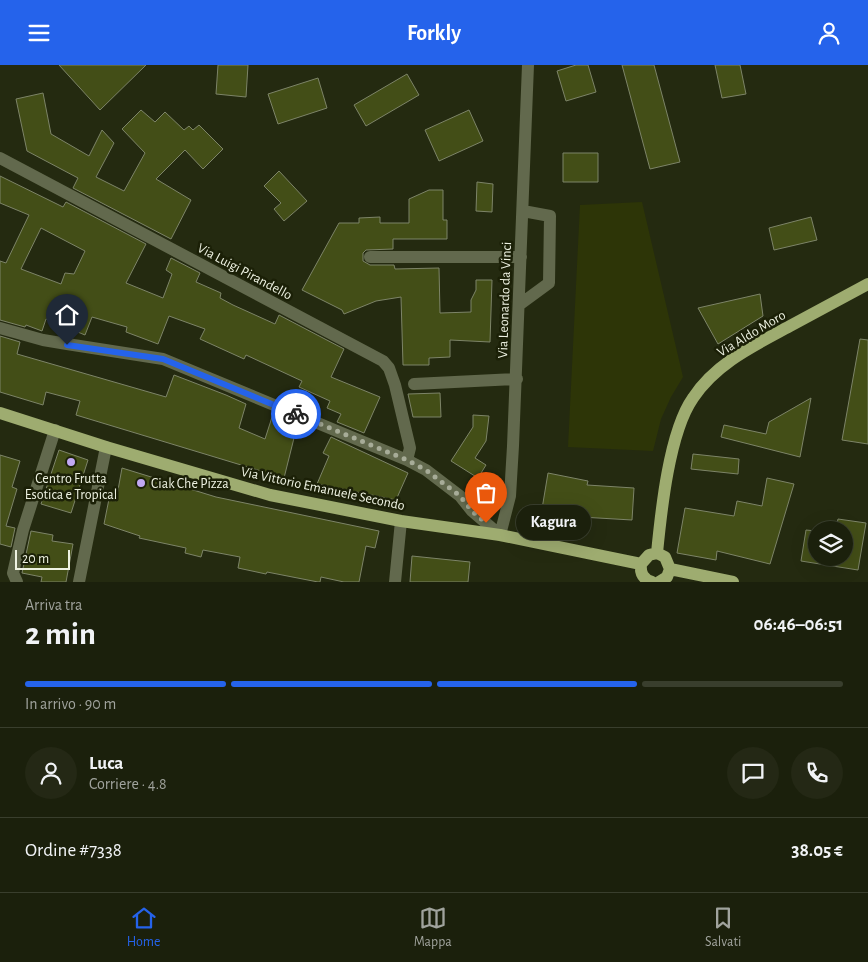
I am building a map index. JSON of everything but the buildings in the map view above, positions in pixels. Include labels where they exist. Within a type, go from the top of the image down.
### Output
[{"type":"main road","name":"Via Aldo Moro","points":[[657,553],[668,473],[676,438],[692,398],[716,372],[750,347],[868,284]]},
{"type":"main road","name":"Via Vittorio Emanuele Secondo","points":[[0,413],[106,447],[270,495],[401,521],[500,535],[641,564]]},
{"type":"main road","points":[[652,582],[642,574],[641,564],[649,555],[657,553],[665,557],[670,569],[667,577],[660,582]]},
{"type":"main road","points":[[670,569],[733,582]]},
{"type":"street","name":"Via Leonardo da Vinci","points":[[500,535],[510,496],[517,379],[528,65]]},
{"type":"street","name":"Via Luigi Pirandello","points":[[0,158],[383,361],[390,368],[395,385],[410,448],[407,460]]},
{"type":"street","points":[[519,305],[549,283],[550,216],[523,211]]},
{"type":"street","points":[[370,257],[521,257]]},
{"type":"street","points":[[0,328],[59,343],[163,359],[407,460],[426,470],[460,496],[472,511],[500,535]]},
{"type":"street","points":[[414,384],[517,379]]},
{"type":"street","points":[[17,582],[13,573],[21,539],[55,430]]},
{"type":"street","points":[[79,582],[106,447]]},
{"type":"street","points":[[395,582],[401,521]]},
{"type":"green space","points":[[642,202],[683,377],[661,419],[653,451],[568,447],[580,205]]},
{"type":"way so far","points":[[296,414],[407,460],[426,470],[460,496],[472,511],[486,523]]},
{"type":"place","name":"Centro Frutta Esotica e Tropical","points":[[71,462]]},
{"type":"place","name":"Ciak Che Pizza","points":[[141,483]]},
{"type":"place","name":"Kagura","points":[[486,523]]},
{"type":"route","points":[[67,345],[163,359],[296,414]]}]
